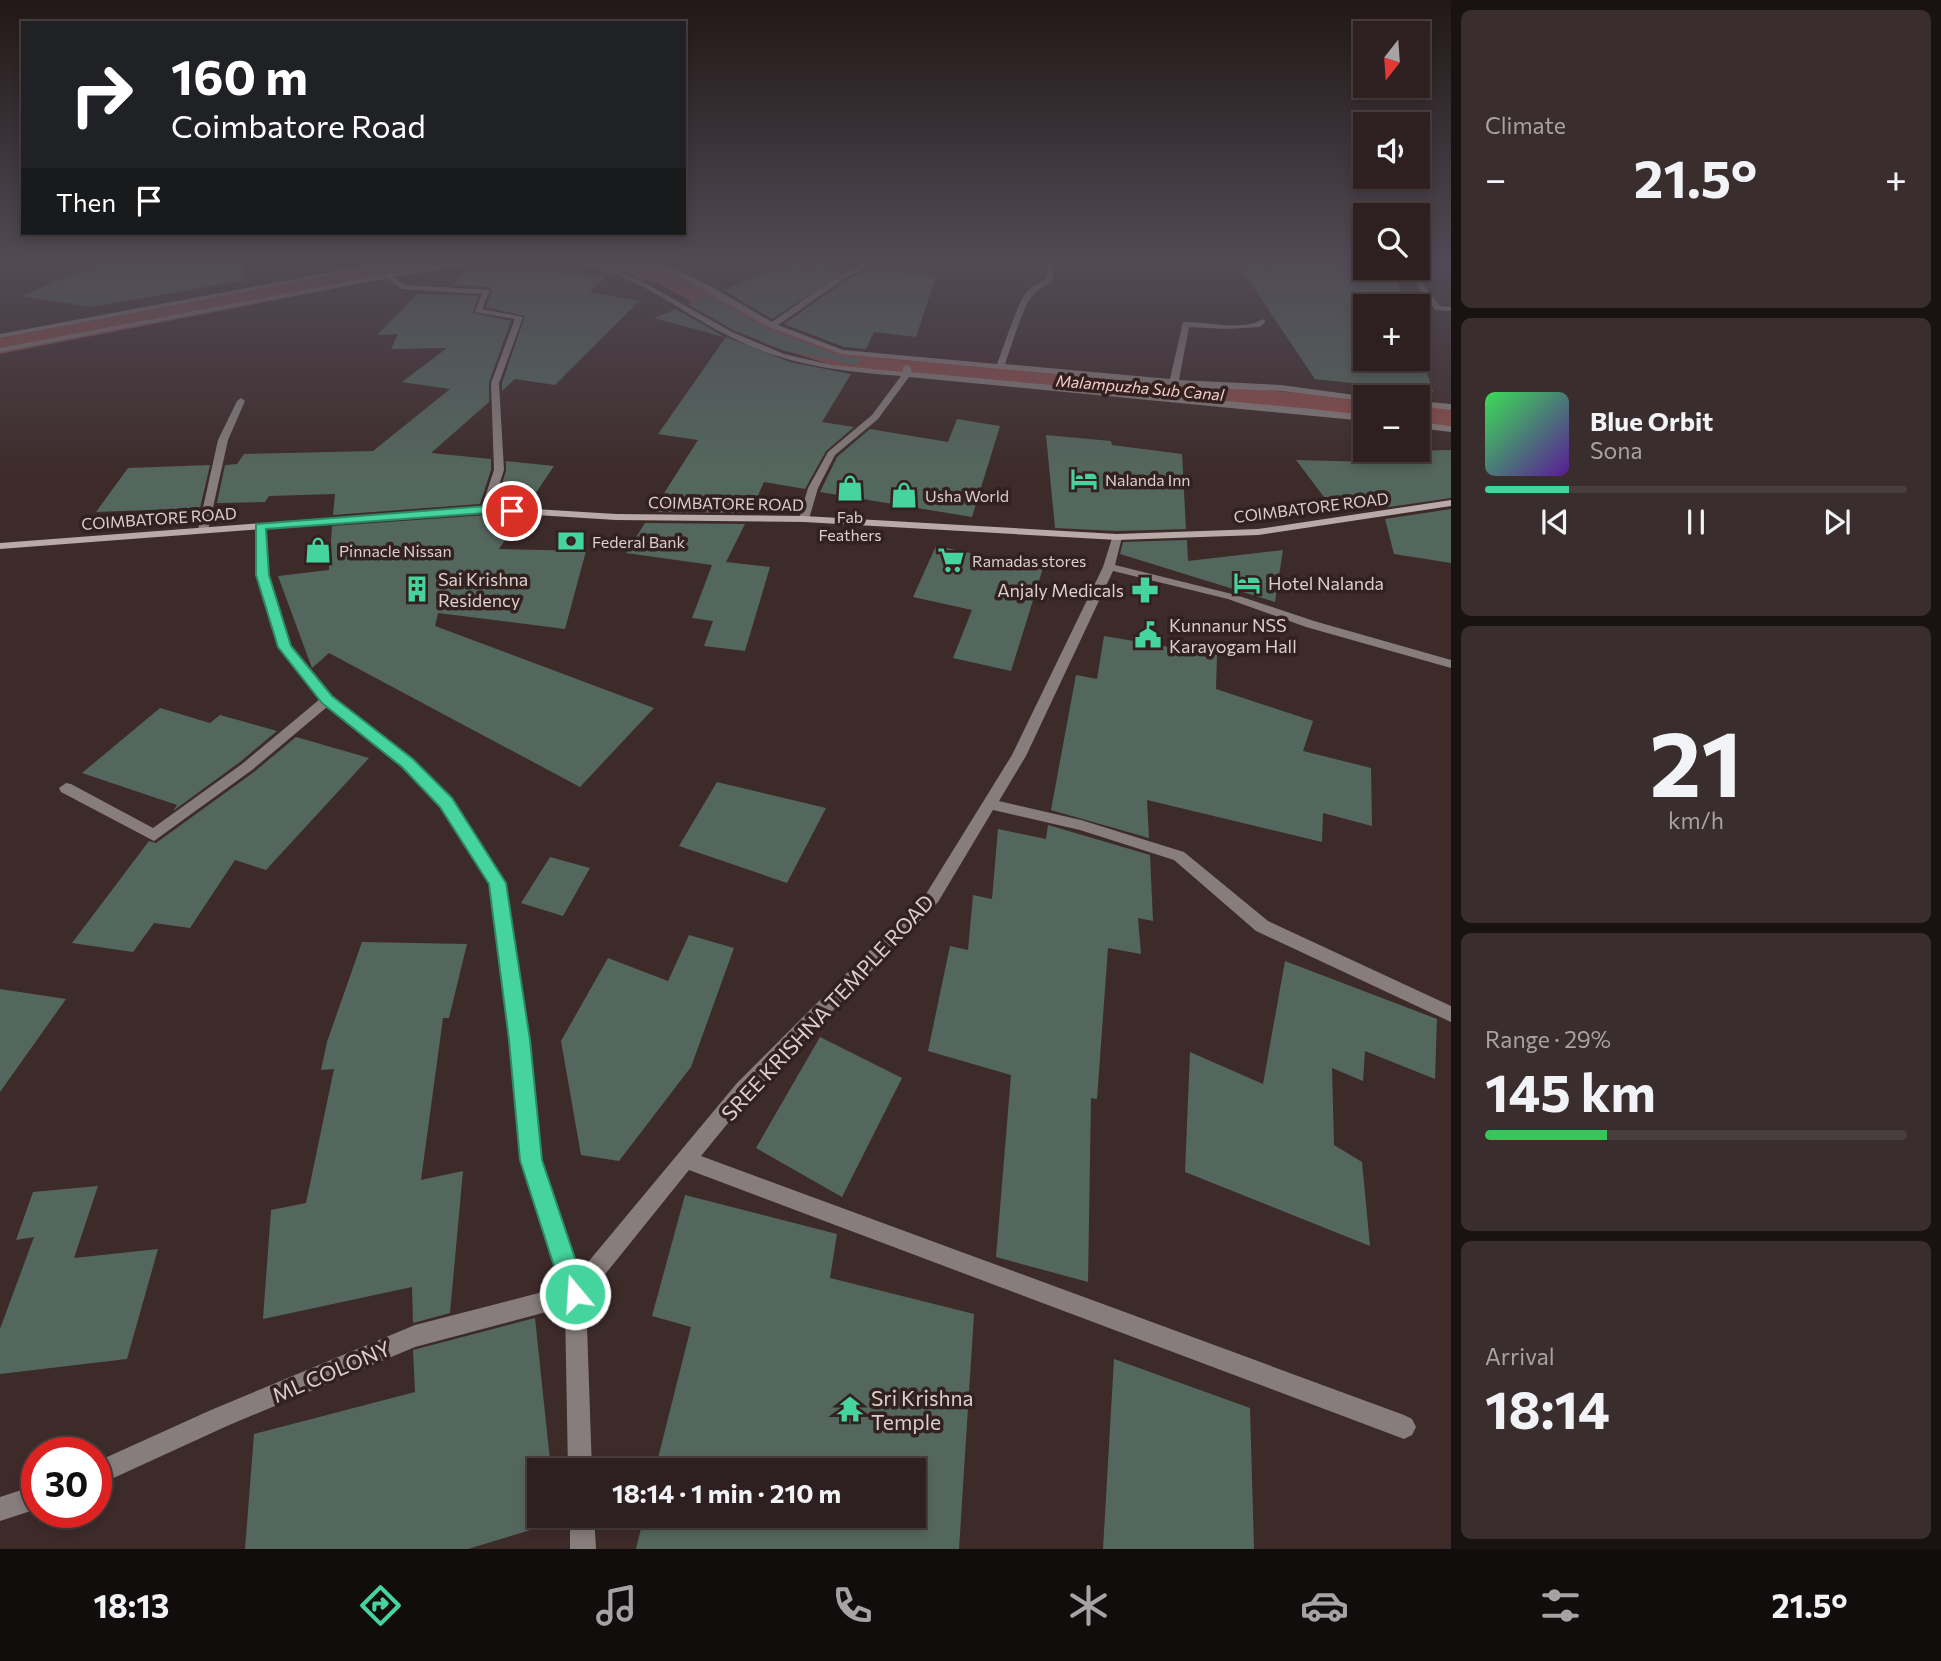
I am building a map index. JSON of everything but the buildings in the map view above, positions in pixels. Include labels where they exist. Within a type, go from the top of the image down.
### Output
[{"type":"main road","name":"COIMBATORE ROAD","points":[[0,546],[486,509],[616,517],[804,519],[1117,537],[1258,532],[1451,503]]},
{"type":"street","points":[[0,336],[20,332]]},
{"type":"street","points":[[0,350],[93,332]]},
{"type":"street","points":[[486,509],[499,470],[495,383],[513,332]]},
{"type":"street","points":[[726,332],[783,358],[817,366],[1186,398],[1353,417]]},
{"type":"street","points":[[791,332],[842,352],[1174,382],[1281,388],[1353,397]]},
{"type":"street","points":[[1000,366],[1013,332]]},
{"type":"street","points":[[1174,382],[1184,332]]},
{"type":"street","points":[[804,519],[813,488],[831,454],[875,417],[907,374],[908,359]]},
{"type":"street","points":[[203,530],[223,440],[241,401]]},
{"type":"street","points":[[1430,405],[1451,407]]},
{"type":"street","points":[[1430,426],[1451,429]]},
{"type":"street","points":[[260,526],[262,575],[285,647],[327,700],[408,763],[446,802],[497,883],[519,1040],[531,1160],[575,1294],[580,1458]]},
{"type":"street","name":"SREE KRISHNA TEMPLE ROAD","points":[[575,1294],[744,1089],[932,898],[1019,756],[1109,567],[1117,537]]},
{"type":"street","points":[[1109,567],[1232,597],[1310,624],[1451,664]]},
{"type":"street","points":[[66,788],[154,835],[247,767],[327,700]]},
{"type":"street","points":[[990,804],[1081,825],[1179,856],[1262,926],[1451,1014]]},
{"type":"street","points":[[687,1160],[1404,1427]]},
{"type":"street","name":"ML COLONY","points":[[112,1467],[219,1418],[415,1336],[575,1294]]},
{"type":"street","points":[[0,1509],[21,1502]]},
{"type":"street","points":[[582,1528],[583,1549]]},
{"type":"waterway","name":"Malampuzha Sub Canal","points":[[0,346],[69,332]]},
{"type":"waterway","name":"Malampuzha Sub Canal","points":[[766,332],[847,361],[1353,407]]},
{"type":"waterway","name":"Malampuzha Sub Canal","points":[[1430,415],[1451,417]]},
{"type":"place","name":"Nalanda Inn","points":[[1084,479]]},
{"type":"place","name":"Fab Feathers","points":[[850,488]]},
{"type":"place","name":"Usha World","points":[[904,495]]},
{"type":"place","name":"Federal Bank","points":[[571,541]]},
{"type":"place","name":"Pinnacle Nissan","points":[[318,550]]},
{"type":"place","name":"Ramadas stores","points":[[951,560]]},
{"type":"place","name":"Hotel Nalanda","points":[[1247,583]]},
{"type":"place","name":"Sai Krishna Residency","points":[[417,589]]},
{"type":"place","name":"Anjaly Medicals","points":[[1145,590]]},
{"type":"place","name":"Kunnanur NSS Karayogam Hall","points":[[1148,635]]},
{"type":"place","name":"Sri Krishna Temple","points":[[850,1409]]},
{"type":"route","points":[[512,511],[486,509],[260,526],[262,575],[285,647],[327,700],[408,763],[446,802],[497,883],[519,1040],[531,1160],[575,1294]]}]
